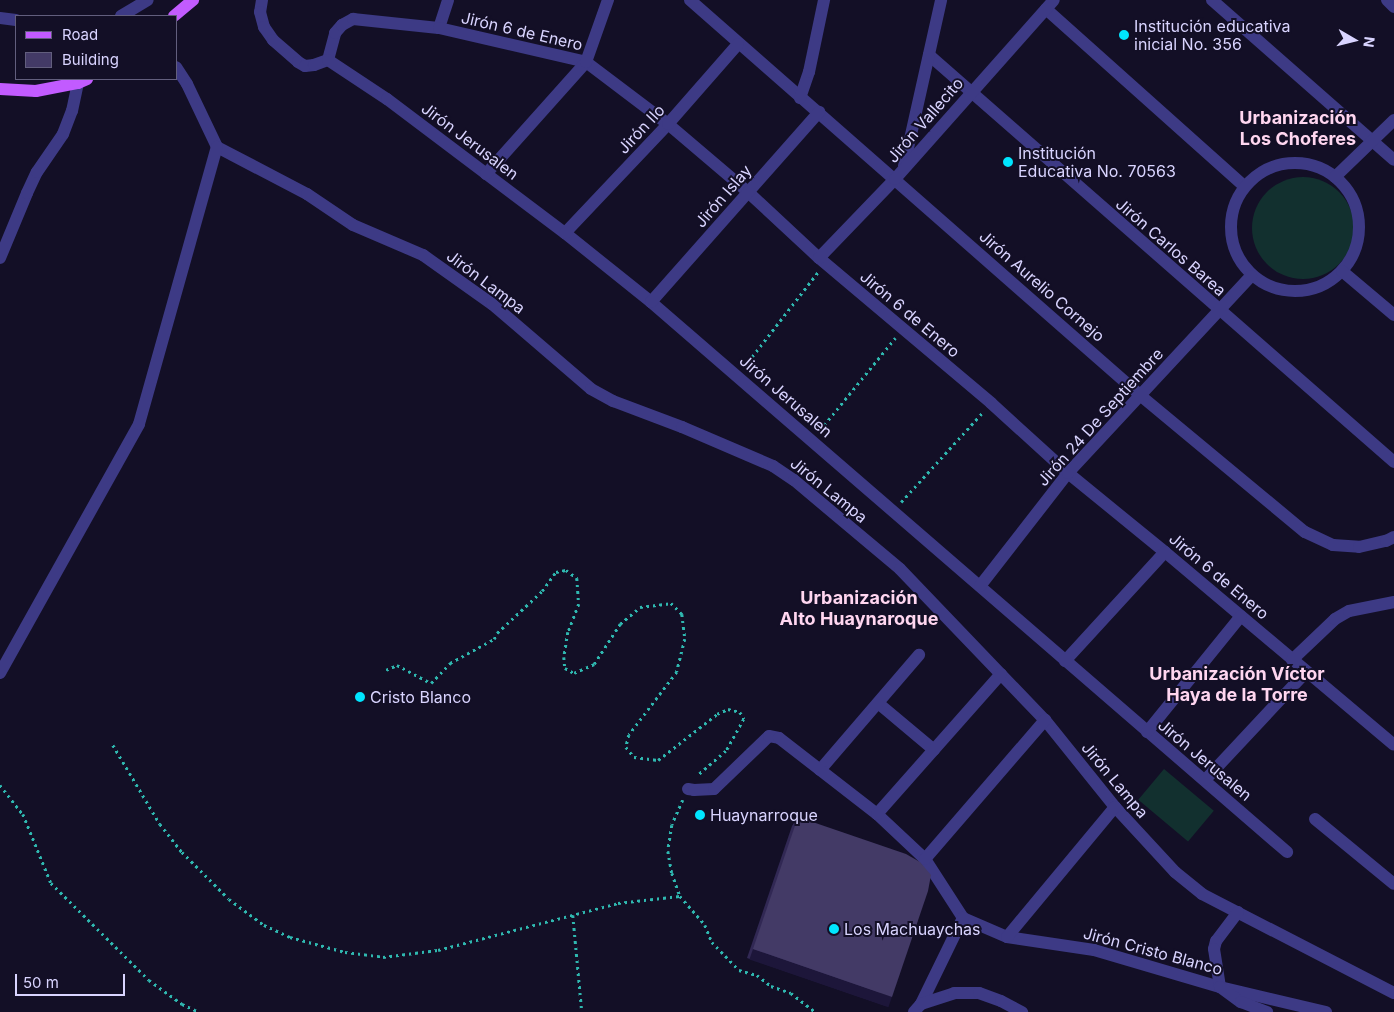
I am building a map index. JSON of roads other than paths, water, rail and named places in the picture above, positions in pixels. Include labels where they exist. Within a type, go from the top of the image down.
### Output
[{"type":"main road","points":[[175,15],[193,0]]},
{"type":"main road","points":[[0,89],[36,91],[82,81]]},
{"type":"street","points":[[123,15],[148,0]]},
{"type":"street","points":[[262,0],[260,12],[264,27],[273,40],[305,66],[328,60]]},
{"type":"street","points":[[439,28],[448,0]]},
{"type":"street","points":[[486,174],[586,62],[608,0]]},
{"type":"street","name":"Jirón Aurelio Cornejo","points":[[690,0],[1141,396],[1305,532],[1333,545],[1359,547],[1386,541],[1394,537]]},
{"type":"street","points":[[800,98],[809,72],[824,0]]},
{"type":"street","points":[[904,168],[941,0]]},
{"type":"street","points":[[1212,0],[1394,160]]},
{"type":"street","points":[[1386,0],[1394,6]]},
{"type":"street","points":[[1050,5],[1244,186]]},
{"type":"street","name":"Jirón Vallecito","points":[[822,261],[1050,5]]},
{"type":"street","points":[[0,18],[15,20]]},
{"type":"street","name":"Jirón 6 de Enero","points":[[328,60],[335,33],[342,24],[353,19],[439,28],[586,62],[668,124],[748,192],[822,261],[990,403],[1068,473],[1394,745]]},
{"type":"street","name":"Jirón Ilo","points":[[565,233],[668,124],[738,44]]},
{"type":"street","name":"Jirón Carlos Barea","points":[[929,56],[1394,462]]},
{"type":"street","name":"Jirón Jerusalen","points":[[328,60],[387,99],[565,233],[651,302],[1287,852]]},
{"type":"street","points":[[0,673],[139,424],[217,147],[187,84],[178,70]]},
{"type":"street","points":[[0,258],[26,193],[37,172],[63,134],[82,81]]},
{"type":"street","name":"Jirón Islay","points":[[651,302],[819,112]]},
{"type":"street","points":[[1335,177],[1394,120]]},
{"type":"street","name":"Jirón Lampa","points":[[217,147],[307,194],[353,224],[423,255],[492,304],[592,389],[613,400],[773,466],[794,480],[900,569],[1045,720],[1115,807],[1175,872],[1202,894],[1394,993]]},
{"type":"street","points":[[1288,162],[1313,165],[1335,177],[1349,193],[1358,212],[1359,233],[1354,254],[1342,271],[1322,286],[1298,293],[1273,289],[1251,276],[1236,256],[1230,233],[1232,208],[1244,186],[1264,170],[1288,162]]},
{"type":"street","points":[[1342,271],[1394,315]]},
{"type":"street","name":"Jirón 24 De Septiembre","points":[[980,586],[1068,473],[1251,276]]},
{"type":"street","points":[[1065,661],[1165,552]]},
{"type":"street","points":[[1292,660],[1342,615],[1349,611],[1394,602]]},
{"type":"street","points":[[1147,732],[1241,616]]},
{"type":"street","points":[[820,770],[919,655]]},
{"type":"street","points":[[1204,780],[1306,672]]},
{"type":"street","points":[[877,814],[1001,674]]},
{"type":"street","points":[[878,703],[934,750]]},
{"type":"street","points":[[925,859],[1045,720]]},
{"type":"street","points":[[688,788],[694,790],[714,789],[769,736],[779,738],[877,814],[925,859],[963,918],[917,1008]]},
{"type":"street","points":[[1007,937],[1115,807]]},
{"type":"street","points":[[1315,819],[1394,884]]},
{"type":"street","points":[[1238,912],[1216,941],[1213,957],[1220,986],[1241,1002],[1267,1012]]},
{"type":"street","name":"Jirón Cristo Blanco","points":[[963,918],[1007,937],[1094,950],[1220,986],[1326,1012]]},
{"type":"street","points":[[917,1008],[954,993],[978,994],[1001,1001],[1022,1012]]},
{"type":"place","name":"Institución educativa inicial No. 356","points":[[1124,35]]},
{"type":"place","name":"Institución Educativa No. 70563","points":[[1008,162]]},
{"type":"place","name":"Cristo Blanco","points":[[360,697]]},
{"type":"place","name":"Huaynarroque","points":[[700,815]]},
{"type":"place","name":"Los Machuaychas","points":[[834,929]]},
{"type":"district","name":"Urbanización Los Choferes","points":[[1298,129]]},
{"type":"district","name":"Urbanización Alto Huaynaroque","points":[[859,609]]},
{"type":"district","name":"Urbanización Víctor Haya de la Torre","points":[[1237,685]]}]
